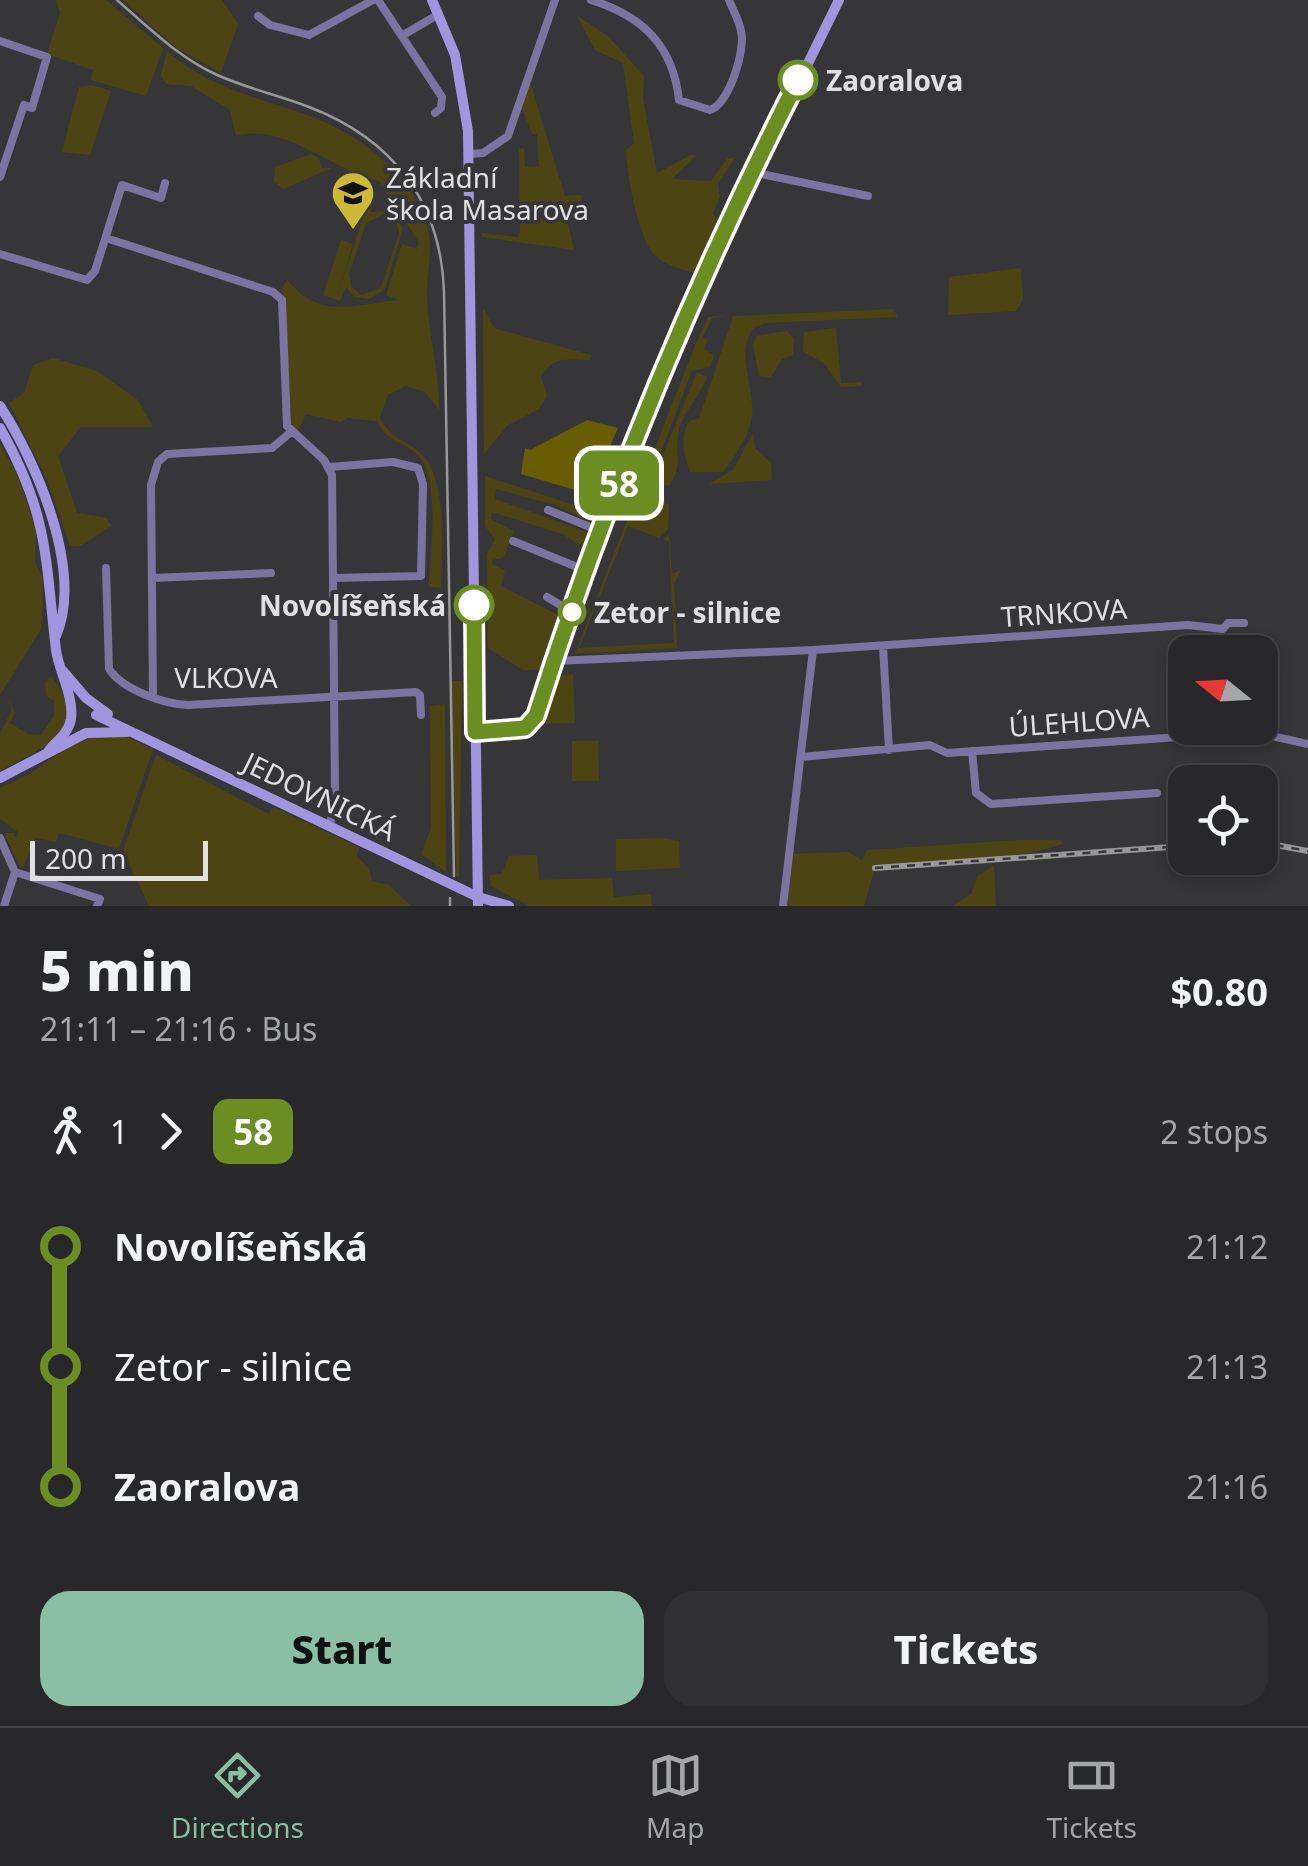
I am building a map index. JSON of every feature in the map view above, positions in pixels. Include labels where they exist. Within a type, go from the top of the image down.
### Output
[{"type":"street","points":[[258,16],[270,25],[309,35],[376,0],[404,34],[442,100],[435,113]]},
{"type":"street","points":[[432,0],[460,74],[468,154],[478,901]]},
{"type":"street","points":[[468,154],[483,153],[508,136],[555,0]]},
{"type":"street","points":[[590,0],[615,8],[640,23],[670,55],[679,100],[714,110],[723,102],[742,46],[741,28],[729,0]]},
{"type":"street","points":[[475,732],[529,726],[664,365],[752,172],[840,0]]},
{"type":"street","points":[[404,34],[439,14]]},
{"type":"street","points":[[0,41],[47,58],[32,108],[24,105],[0,177]]},
{"type":"street","points":[[752,172],[868,196]]},
{"type":"street","points":[[0,254],[86,280],[94,274],[122,185],[161,198],[166,183]]},
{"type":"street","points":[[106,238],[280,296],[284,311],[286,420],[291,432],[329,468],[336,794],[330,826]]},
{"type":"street","name":"JEDOVNICKÁ","points":[[0,406],[42,486],[55,532],[62,597],[62,623],[56,637]]},
{"type":"street","name":"JEDOVNICKÁ","points":[[0,428],[27,480],[44,531],[70,721],[49,750]]},
{"type":"street","points":[[153,696],[151,485],[166,454],[272,448],[291,432]]},
{"type":"street","points":[[329,468],[397,462],[418,468],[423,484],[421,576],[333,578]]},
{"type":"street","points":[[548,510],[600,532]]},
{"type":"street","points":[[514,541],[587,571]]},
{"type":"street","name":"VLKOVA","points":[[106,568],[109,669],[116,679],[153,696],[188,705],[416,692],[420,695],[421,715]]},
{"type":"street","points":[[152,578],[271,573]]},
{"type":"street","points":[[547,597],[572,612]]},
{"type":"street","name":"TRNKOVA","points":[[554,661],[884,646],[1188,625],[1223,629],[1228,623],[1244,623]]},
{"type":"street","points":[[884,646],[889,750]]},
{"type":"street","points":[[784,906],[813,650]]},
{"type":"street","name":"JEDOVNICKÁ","points":[[60,666],[72,690],[104,719],[437,877],[486,906]]},
{"type":"street","name":"JEDOVNICKÁ","points":[[60,666],[92,704],[142,736]]},
{"type":"street","points":[[86,734],[104,719]]},
{"type":"street","points":[[0,778],[104,719]]},
{"type":"street","points":[[49,750],[86,734],[110,730],[142,736]]},
{"type":"street","name":"ÚLEHLOVA","points":[[800,757],[930,745],[947,753],[1252,732],[1308,744]]},
{"type":"street","name":"ÚLEHLOVA","points":[[972,751],[976,793],[991,804],[1157,793]]},
{"type":"street","points":[[0,838],[15,872],[4,906]]},
{"type":"street","points":[[15,872],[98,902]]},
{"type":"street","name":"JEDOVNICKÁ","points":[[478,901],[509,906]]},
{"type":"shaded area","points":[[56,0],[106,0],[163,48],[146,96],[91,80],[93,70],[47,54],[60,13]]},
{"type":"shaded area","points":[[123,0],[222,0],[238,24],[221,73],[177,48]]},
{"type":"shaded area","points":[[577,16],[608,36],[644,76],[643,99],[657,173],[693,154],[696,156],[672,179],[711,181],[727,159],[735,157],[718,184],[720,197],[713,213],[718,220],[694,273],[661,260],[645,238],[627,161],[626,150],[634,143],[623,63],[595,50]]},
{"type":"shaded area","points":[[167,51],[215,82],[324,122],[362,143],[396,172],[420,208],[429,237],[427,298],[439,410],[425,392],[406,386],[388,395],[380,417],[389,431],[425,458],[432,471],[442,520],[441,588],[429,587],[432,499],[425,466],[418,455],[385,433],[377,421],[347,418],[341,422],[306,414],[297,433],[291,426],[286,304],[281,291],[287,279],[299,292],[324,305],[398,300],[386,295],[402,244],[417,249],[419,242],[379,181],[273,136],[236,136],[230,110],[191,86],[166,84],[161,75]]},
{"type":"shaded area","points":[[530,82],[565,196],[581,195],[584,213],[566,216],[574,250],[482,237],[482,233],[518,237],[520,232],[519,149],[524,148],[525,167],[539,166],[537,134],[532,134],[522,107]]},
{"type":"shaded area","points":[[92,85],[111,91],[90,155],[62,152],[79,87]]},
{"type":"shaded area","points":[[311,154],[319,158],[321,168],[332,168],[283,189],[274,182],[275,167]]},
{"type":"shaded area","points":[[372,190],[376,192],[370,212],[391,211],[403,228],[385,289],[369,299],[355,297],[346,287],[340,301],[323,295],[341,240],[353,244],[337,297]],"holes":[[[384,214],[396,221],[399,234],[381,287],[362,295],[352,288],[349,274],[366,223]]]},
{"type":"shaded area","points":[[1021,268],[1023,299],[1016,311],[948,315],[949,277]]},
{"type":"shaded area","points":[[483,308],[494,328],[591,355],[590,360],[562,360],[546,369],[541,376],[547,396],[539,409],[508,425],[484,454]]},
{"type":"shaded area","points":[[893,309],[898,317],[765,323],[754,328],[746,349],[752,411],[746,435],[723,472],[690,472],[684,452],[685,432],[690,420],[699,419],[733,316]]},
{"type":"shaded area","points":[[728,316],[712,318],[703,337],[708,340],[704,349],[714,356],[710,367],[692,371],[650,480],[651,489],[664,493],[665,504],[669,504],[668,529],[659,538],[628,526],[579,648],[674,643],[669,542],[664,539],[669,535],[672,574],[681,570],[674,584],[677,648],[575,654],[708,317]]},
{"type":"shaded area","points":[[836,328],[841,383],[861,382],[861,386],[841,387],[824,363],[803,352],[804,332]]},
{"type":"shaded area","points":[[787,331],[794,338],[793,355],[782,359],[771,377],[759,376],[753,346],[756,336]]},
{"type":"shaded area","points":[[53,358],[97,371],[138,400],[153,427],[81,427],[58,456],[77,513],[107,518],[111,526],[80,546],[70,546],[48,482],[9,403],[24,393],[33,365]]},
{"type":"shaded area","points":[[697,372],[707,377],[681,423],[674,476],[670,485],[657,487],[654,477]]},
{"type":"shaded area","points":[[587,420],[618,428],[589,494],[521,474],[525,448],[530,450]]},
{"type":"shaded area","points":[[753,433],[755,448],[771,463],[772,480],[709,484],[733,470]]},
{"type":"shaded area","points":[[0,444],[17,474],[36,530],[35,562],[42,577],[43,603],[41,629],[0,695]]},
{"type":"shaded area","points":[[485,476],[580,507],[582,513],[601,520],[595,524],[555,505],[496,489],[495,499],[590,533],[586,548],[562,534],[492,512],[491,519],[514,531],[503,558],[492,560],[492,564],[505,570],[501,586],[558,615],[539,670],[523,670],[488,648],[487,554],[495,539],[485,526]]},
{"type":"shaded area","points":[[573,674],[575,723],[546,724],[542,716],[556,676]]},
{"type":"shaded area","points":[[52,676],[68,706],[63,729],[45,746],[0,771],[0,733],[12,710],[8,697],[15,713],[10,723],[28,734],[41,735],[54,716],[54,701],[46,695],[45,683]]},
{"type":"shaded area","points":[[452,681],[462,681],[459,877],[456,876]]},
{"type":"shaded area","points":[[445,704],[446,872],[421,854],[431,828],[430,706]]},
{"type":"shaded area","points":[[117,733],[153,749],[119,849],[59,833],[56,842],[35,838],[23,868],[20,867],[4,833],[14,833],[16,839],[18,832],[0,819],[0,788],[28,775],[79,739]]},
{"type":"shaded area","points":[[572,741],[598,741],[599,781],[572,781]]},
{"type":"shaded area","points":[[156,755],[269,814],[273,807],[359,847],[357,856],[369,869],[372,881],[389,885],[411,906],[149,906],[123,851]]},
{"type":"shaded area","points":[[616,839],[679,841],[680,868],[616,871]]},
{"type":"shaded area","points":[[1060,840],[1063,844],[1032,853],[875,867],[864,906],[787,906],[792,854],[848,852],[862,860],[867,850]]},
{"type":"shaded area","points":[[537,855],[539,880],[612,878],[614,897],[651,894],[652,906],[529,906],[491,886],[489,875],[502,874],[509,856]]},
{"type":"shaded area","points":[[994,865],[996,906],[953,906],[971,894],[978,876]]},
{"type":"tram line","points":[[117,0],[201,67],[309,107],[365,137],[407,178],[433,230],[444,292],[454,876]]},
{"type":"tram line","points":[[450,898],[450,906]]},
{"type":"railway","points":[[1278,845],[1308,851]]},
{"type":"railway","points":[[875,868],[1168,847]]},
{"type":"bus line","name":"58","points":[[474,605],[475,732],[525,728],[536,716],[664,365],[723,232],[798,80]]},
{"type":"place","name":"Zaoralova","points":[[798,80]]},
{"type":"place","name":"Základní škola Masarova","points":[[353,231]]},
{"type":"place","name":"Novolíšeňská","points":[[474,605]]},
{"type":"place","name":"Zetor - silnice","points":[[572,612]]}]
